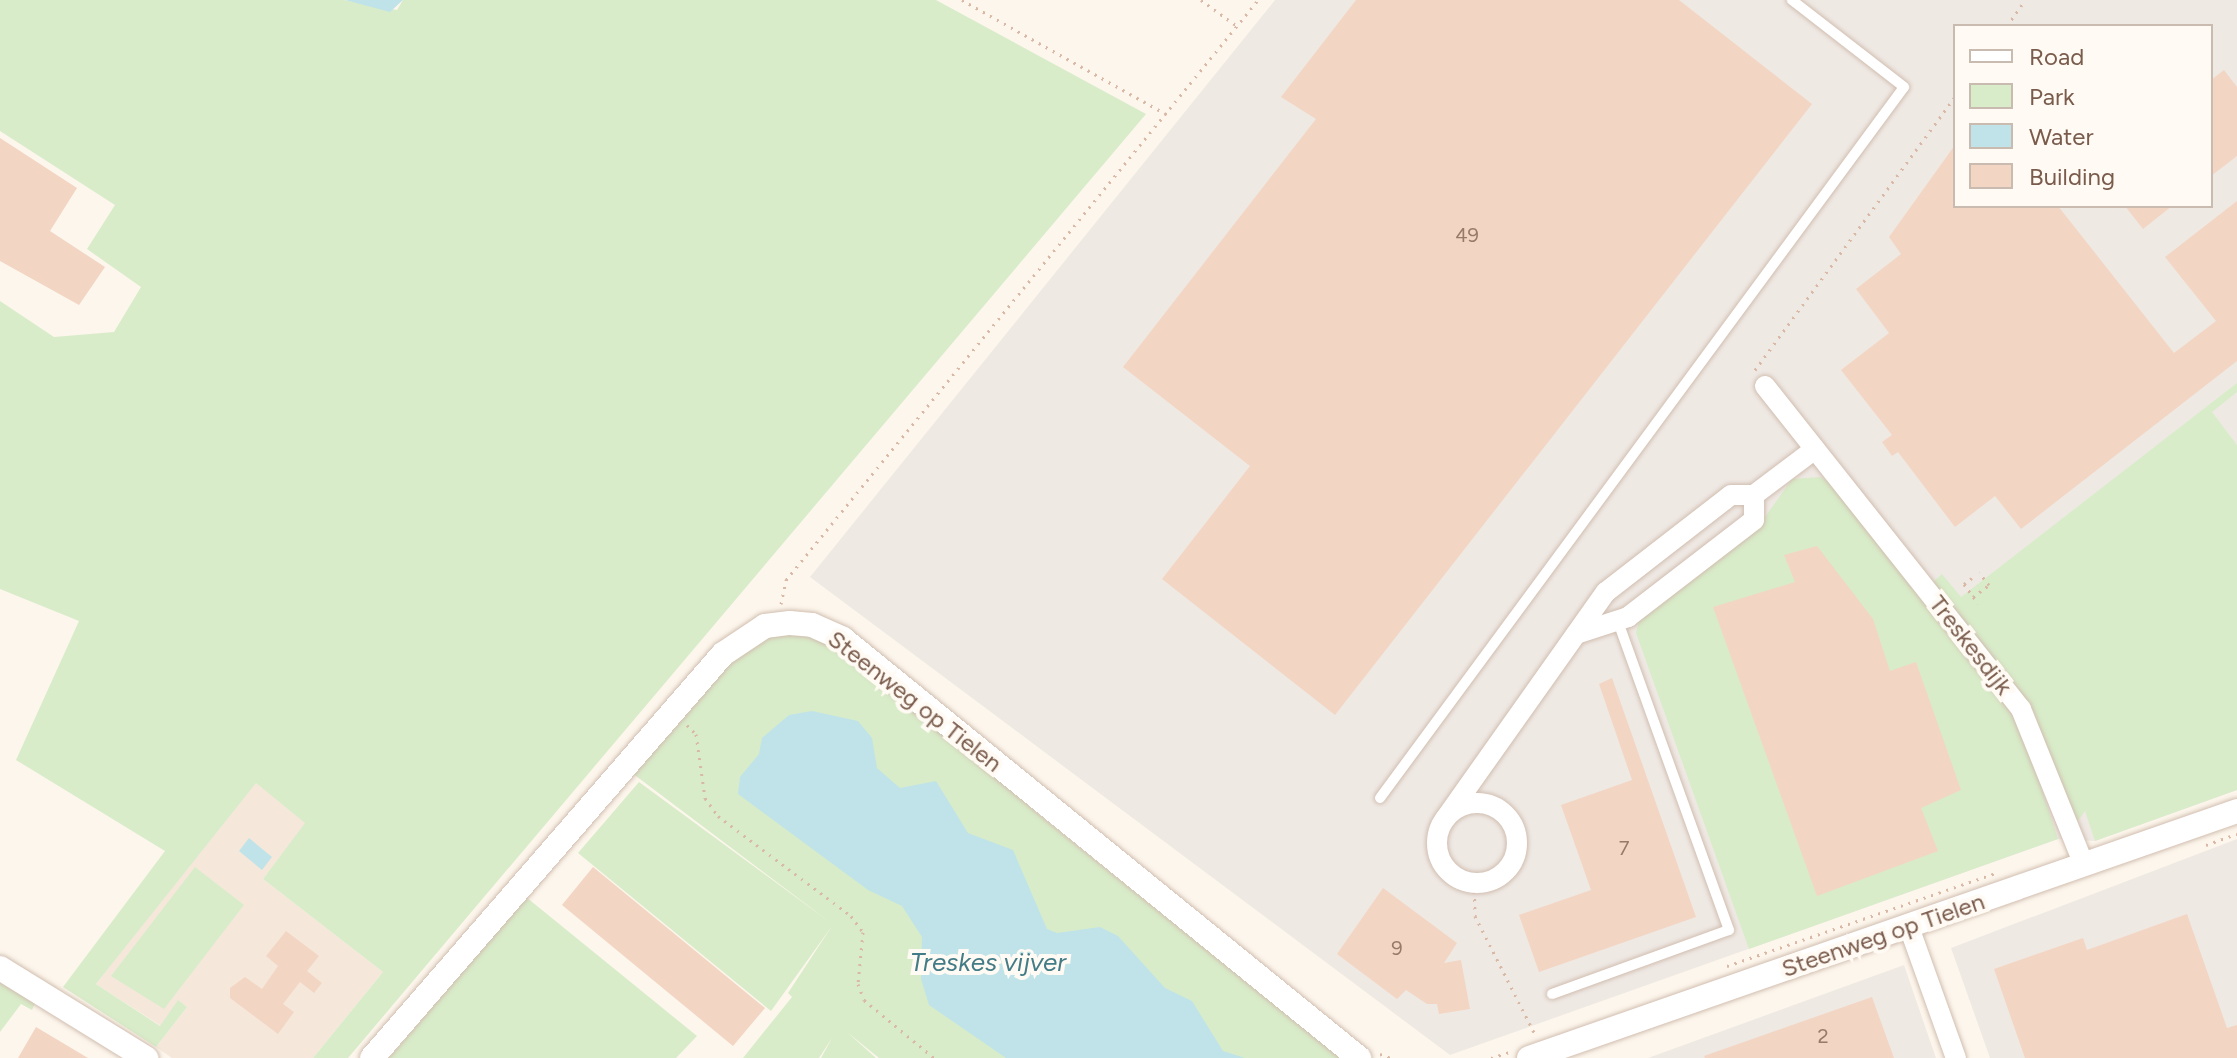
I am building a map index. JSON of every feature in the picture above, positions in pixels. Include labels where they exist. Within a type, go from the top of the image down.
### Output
[{"type":"street","name":"Treskesdijk","points":[[1765,386],[2021,709],[2084,865]]},
{"type":"street","points":[[1483,766],[1499,810],[1514,828],[1516,850],[1497,878],[1474,883],[1444,865],[1438,842],[1445,819],[1576,634],[1619,582],[1731,495],[1754,495],[1815,449]]},
{"type":"street","points":[[1576,634],[1618,621],[1754,520],[1754,495]]},
{"type":"street","name":"Steenweg op Tielen","points":[[372,1058],[723,654],[765,626],[790,623],[827,630],[1359,1058]]},
{"type":"street","points":[[1445,819],[1476,803],[1499,810]]},
{"type":"street","name":"Steenweg op Tielen","points":[[1533,1049],[1909,927],[2237,811]]},
{"type":"street","points":[[1909,927],[1956,1058]]},
{"type":"street","points":[[0,968],[146,1058]]},
{"type":"lane","points":[[1380,798],[1904,87],[1792,0]]},
{"type":"lane","points":[[1552,994],[1729,930],[1618,621]]},
{"type":"path","points":[[962,0],[1168,116]]},
{"type":"path","points":[[1201,0],[1237,26]]},
{"type":"path","points":[[780,610],[786,580],[1168,116],[1258,0]]},
{"type":"path","points":[[2008,24],[2025,0]]},
{"type":"path","points":[[1765,386],[1753,368],[1953,100]]},
{"type":"path","points":[[1973,597],[1989,585],[1979,572]]},
{"type":"path","points":[[1972,578],[1964,584],[1978,603]]},
{"type":"path","points":[[673,711],[696,734],[705,798],[718,816],[851,916],[863,932],[858,984],[864,1000],[934,1058]]},
{"type":"path","points":[[1474,883],[1475,916],[1533,1049]]},
{"type":"shaded area","points":[[1275,0],[2237,0],[2237,790],[2095,841],[2058,839],[1450,1055],[810,577]]},
{"type":"shaded area","points":[[255,782],[306,823],[263,879],[383,972],[313,1058],[172,1058],[156,1047],[187,1007],[178,1001],[161,1026],[96,984]]},
{"type":"shaded area","points":[[2237,839],[2237,1058],[1990,1058],[1951,948]]},
{"type":"shaded area","points":[[1904,965],[1936,1058],[1648,1058]]},
{"type":"green space","points":[[0,0],[344,0],[397,10],[403,0],[936,0],[1146,114],[348,1058],[313,1058],[383,972],[263,879],[305,823],[256,783],[96,984],[160,1026],[178,1000],[187,1007],[156,1047],[63,987],[165,851],[16,760],[79,621],[0,589],[0,301],[54,337],[114,332],[141,287],[87,249],[115,205],[0,131]]},
{"type":"green space","points":[[2237,383],[2237,392],[2212,412],[2237,445],[2237,790],[2095,841],[2085,811],[2075,825],[2035,720],[1933,582],[1942,574],[1961,597]]},
{"type":"green space","points":[[1821,477],[1840,490],[2022,727],[2058,839],[1749,949],[1636,633],[1641,614],[1760,524],[1792,479]]},
{"type":"green space","points":[[763,616],[852,647],[1037,813],[1341,1058],[879,1058],[847,1032],[876,1058],[821,1058],[832,1038],[819,1058],[743,1058],[792,997],[788,993],[832,926],[771,1011],[578,853],[639,782],[831,923],[628,770]]},
{"type":"green space","points":[[195,867],[244,905],[164,1009],[111,976]]},
{"type":"green space","points":[[526,897],[697,1036],[676,1058],[389,1058]]},
{"type":"green space","points":[[0,981],[35,1003],[32,1010],[21,1004],[0,1032]]},
{"type":"water","points":[[345,0],[403,0],[390,12]]},
{"type":"water","name":"Treskes vijver","points":[[812,711],[858,721],[872,738],[877,768],[900,788],[936,781],[968,833],[1013,850],[1047,929],[1057,933],[1100,927],[1118,936],[1165,988],[1192,1001],[1223,1051],[1245,1058],[1006,1058],[929,1005],[921,979],[922,937],[902,906],[868,890],[738,794],[740,777],[759,754],[762,738],[789,715]]},
{"type":"water","points":[[249,838],[272,857],[262,870],[239,851]]},
{"type":"building","points":[[1356,0],[1679,0],[1812,104],[1335,715],[1162,579],[1250,466],[1123,367],[1316,119],[1281,97]]},
{"type":"building","points":[[2224,70],[2237,87],[2237,156],[2213,174],[2213,78]]},
{"type":"building","points":[[0,138],[77,188],[50,231],[105,267],[79,305],[0,261]]},
{"type":"building","points":[[1953,148],[1953,208],[2060,208],[2174,353],[2216,321],[2165,257],[2237,201],[2237,361],[2021,529],[1995,496],[1955,527],[1898,452],[1892,456],[1882,442],[1892,435],[1841,370],[1889,333],[1856,289],[1901,254],[1889,237]]},
{"type":"building","points":[[2127,208],[2169,208],[2143,229]]},
{"type":"building","points":[[1817,546],[1873,619],[1890,671],[1916,662],[1961,790],[1921,808],[1938,851],[1817,896],[1713,607],[1795,582],[1784,555]]},
{"type":"building","points":[[1612,678],[1696,917],[1539,972],[1519,915],[1591,890],[1561,805],[1632,780],[1599,684]]},
{"type":"building","points":[[593,867],[765,1008],[733,1046],[562,905]]},
{"type":"building","points":[[1383,888],[1457,943],[1444,963],[1461,960],[1470,1009],[1439,1014],[1437,1004],[1427,1004],[1406,990],[1397,999],[1337,954]]},
{"type":"building","points":[[2187,914],[2227,1028],[2237,1025],[2237,1058],[2025,1058],[1994,969],[2083,938],[2087,950]]},
{"type":"building","points":[[286,931],[319,956],[307,971],[322,983],[314,993],[300,982],[283,1004],[294,1012],[278,1034],[230,998],[230,988],[245,977],[262,989],[278,966],[266,956]]},
{"type":"building","points":[[1872,997],[1894,1058],[1704,1056]]},
{"type":"building","points":[[36,1027],[88,1058],[18,1058]]}]
